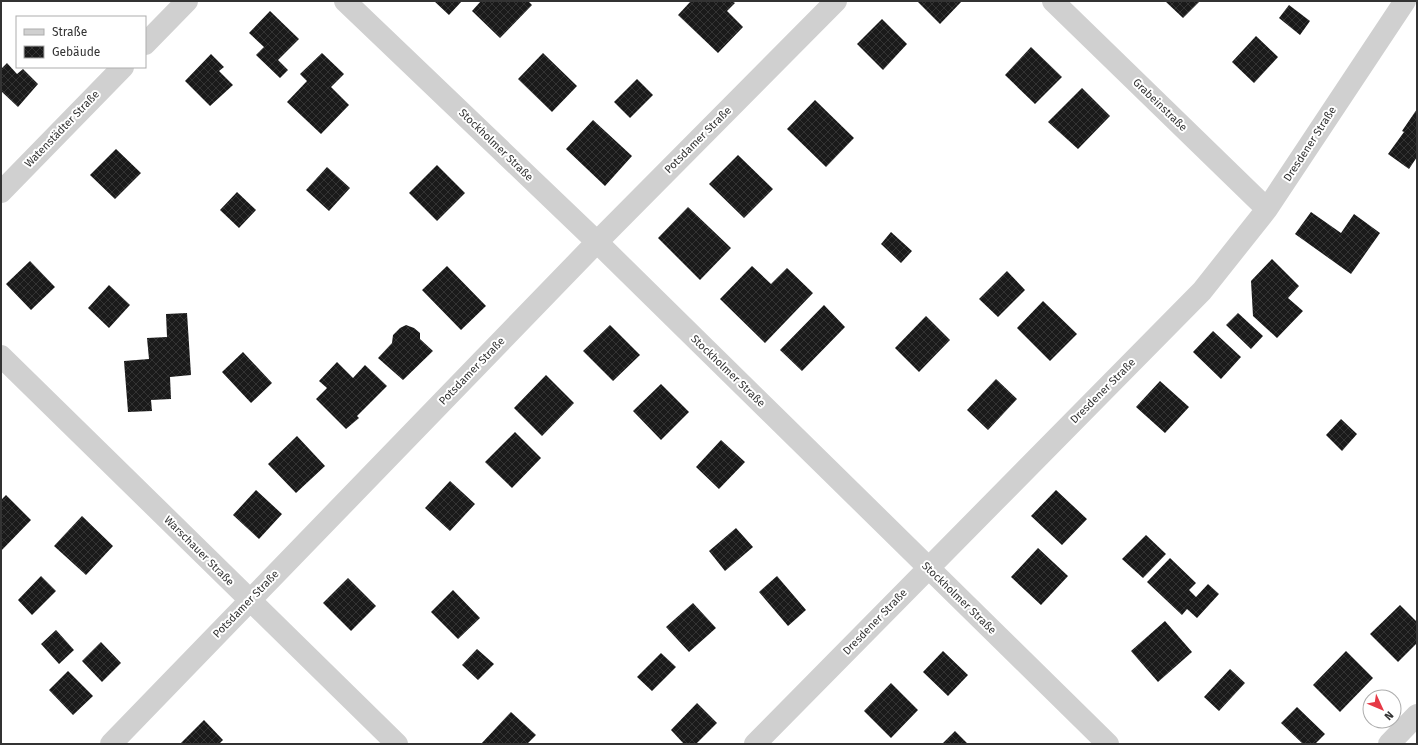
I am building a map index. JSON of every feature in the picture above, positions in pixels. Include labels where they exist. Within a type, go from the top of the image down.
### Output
[{"type":"street","points":[[146,43],[187,1]]},
{"type":"street","name":"Stockholmer Straße","points":[[345,1],[597,242],[1108,744]]},
{"type":"street","name":"Potsdamer Straße","points":[[111,744],[597,242],[836,1]]},
{"type":"street","name":"Grabeinstraße","points":[[1053,1],[1267,209]]},
{"type":"street","name":"Dresdener Straße","points":[[755,744],[1202,291],[1267,209],[1405,1]]},
{"type":"street","name":"Watenstädter Straße","points":[[1,192],[122,68]]},
{"type":"street","name":"Warschauer Straße","points":[[1,356],[398,744]]},
{"type":"street","points":[[1389,744],[1417,715]]},
{"type":"building","points":[[434,1],[462,1],[449,15]]},
{"type":"building","points":[[481,1],[528,1],[532,5],[500,38],[472,11]]},
{"type":"building","points":[[691,1],[732,1],[735,3],[727,11],[743,27],[718,53],[678,15]]},
{"type":"building","points":[[917,1],[962,1],[940,24]]},
{"type":"building","points":[[1165,1],[1200,1],[1183,18]]},
{"type":"building","points":[[1289,5],[1310,21],[1300,35],[1279,18]]},
{"type":"building","points":[[270,11],[299,39],[278,60],[288,70],[280,78],[256,55],[264,47],[249,33]]},
{"type":"building","points":[[882,19],[907,44],[883,70],[857,44]]},
{"type":"building","points":[[1256,36],[1278,57],[1254,83],[1232,62]]},
{"type":"building","points":[[1031,47],[1062,77],[1035,104],[1005,75]]},
{"type":"building","points":[[322,53],[344,74],[331,87],[349,105],[321,134],[287,102],[307,81],[300,74]]},
{"type":"building","points":[[543,53],[577,86],[552,112],[518,79]]},
{"type":"building","points":[[211,54],[224,67],[219,71],[233,85],[210,106],[185,81]]},
{"type":"building","points":[[7,63],[17,74],[23,69],[38,84],[18,107],[1,91],[1,69]]},
{"type":"building","points":[[637,79],[653,95],[630,118],[614,102]]},
{"type":"building","points":[[1082,88],[1110,116],[1078,149],[1048,122]]},
{"type":"building","points":[[815,100],[854,138],[826,167],[787,129]]},
{"type":"building","points":[[1417,109],[1417,157],[1409,169],[1388,154],[1404,132],[1402,131]]},
{"type":"building","points":[[593,120],[632,156],[605,186],[566,149]]},
{"type":"building","points":[[116,149],[141,173],[115,199],[90,175]]},
{"type":"building","points":[[738,155],[773,189],[744,218],[709,184]]},
{"type":"building","points":[[437,165],[465,193],[437,221],[409,193]]},
{"type":"building","points":[[327,167],[350,188],[329,211],[306,190]]},
{"type":"building","points":[[237,192],[256,210],[239,228],[220,210]]},
{"type":"building","points":[[688,207],[731,248],[700,280],[658,238]]},
{"type":"building","points":[[1311,212],[1341,233],[1354,214],[1380,233],[1351,274],[1295,234]]},
{"type":"building","points":[[891,232],[912,251],[901,263],[881,244]]},
{"type":"building","points":[[1272,259],[1299,286],[1288,298],[1303,311],[1277,338],[1253,316],[1251,281]]},
{"type":"building","points":[[30,261],[55,287],[31,310],[6,284]]},
{"type":"building","points":[[447,266],[486,306],[461,330],[422,290]]},
{"type":"building","points":[[752,266],[771,284],[787,268],[813,293],[765,343],[720,299]]},
{"type":"building","points":[[1007,271],[1025,290],[998,317],[979,299]]},
{"type":"building","points":[[109,285],[130,305],[109,328],[88,308]]},
{"type":"building","points":[[1043,301],[1077,334],[1050,361],[1017,328]]},
{"type":"building","points":[[824,305],[845,327],[802,371],[780,350]]},
{"type":"building","points":[[187,313],[191,375],[170,377],[171,399],[151,400],[152,411],[128,412],[124,361],[149,359],[147,338],[167,337],[166,314]]},
{"type":"building","points":[[1238,313],[1263,336],[1251,349],[1226,325]]},
{"type":"building","points":[[926,316],[950,340],[919,372],[895,348]]},
{"type":"building","points":[[406,325],[414,328],[420,333],[420,339],[433,351],[403,380],[378,358],[392,343],[393,335],[400,328]]},
{"type":"building","points":[[610,325],[640,355],[613,381],[583,351]]},
{"type":"building","points":[[1213,331],[1241,357],[1221,379],[1193,352]]},
{"type":"building","points":[[243,352],[272,383],[251,403],[222,372]]},
{"type":"building","points":[[337,362],[353,378],[365,365],[387,386],[357,416],[359,418],[346,429],[316,399],[327,388],[319,381]]},
{"type":"building","points":[[546,375],[574,403],[542,436],[514,408]]},
{"type":"building","points":[[996,379],[1017,399],[988,430],[967,410]]},
{"type":"building","points":[[1160,381],[1189,407],[1165,433],[1136,407]]},
{"type":"building","points":[[661,384],[689,412],[661,440],[633,411]]},
{"type":"building","points":[[1341,419],[1357,434],[1342,451],[1326,435]]},
{"type":"building","points":[[515,432],[541,458],[512,488],[485,462]]},
{"type":"building","points":[[297,436],[325,466],[296,493],[268,464]]},
{"type":"building","points":[[721,440],[745,462],[719,489],[696,467]]},
{"type":"building","points":[[450,481],[475,504],[450,531],[425,508]]},
{"type":"building","points":[[256,490],[282,514],[259,539],[233,515]]},
{"type":"building","points":[[1056,490],[1087,519],[1062,545],[1031,516]]},
{"type":"building","points":[[6,495],[31,520],[1,551],[1,500]]},
{"type":"building","points":[[82,516],[113,546],[86,575],[54,546]]},
{"type":"building","points":[[736,528],[753,547],[725,571],[709,551]]},
{"type":"building","points":[[1146,535],[1166,554],[1143,578],[1122,559]]},
{"type":"building","points":[[1038,548],[1068,576],[1041,605],[1011,577]]},
{"type":"building","points":[[1170,558],[1196,583],[1189,590],[1196,597],[1208,584],[1219,594],[1197,618],[1187,609],[1182,615],[1147,582]]},
{"type":"building","points":[[41,576],[56,591],[32,615],[18,600]]},
{"type":"building","points":[[777,576],[806,610],[788,626],[759,592]]},
{"type":"building","points":[[348,578],[376,606],[351,631],[323,603]]},
{"type":"building","points":[[453,590],[480,618],[458,639],[431,612]]},
{"type":"building","points":[[693,603],[716,628],[689,652],[666,627]]},
{"type":"building","points":[[1400,605],[1417,622],[1417,643],[1398,662],[1370,634]]},
{"type":"building","points":[[1165,621],[1192,652],[1158,682],[1131,651]]},
{"type":"building","points":[[56,630],[74,650],[59,664],[41,644]]},
{"type":"building","points":[[101,642],[121,663],[102,682],[82,661]]},
{"type":"building","points":[[477,649],[494,664],[478,680],[462,665]]},
{"type":"building","points":[[943,651],[968,675],[948,696],[923,672]]},
{"type":"building","points":[[1346,651],[1373,678],[1340,712],[1313,685]]},
{"type":"building","points":[[661,653],[676,667],[652,691],[637,677]]},
{"type":"building","points":[[1230,669],[1245,683],[1219,711],[1204,697]]},
{"type":"building","points":[[68,671],[93,696],[73,715],[49,690]]},
{"type":"building","points":[[891,683],[918,710],[891,738],[864,711]]},
{"type":"building","points":[[697,703],[717,723],[696,744],[684,744],[671,730]]},
{"type":"building","points":[[1297,707],[1325,734],[1315,744],[1303,744],[1281,723]]},
{"type":"building","points":[[511,712],[536,735],[527,744],[481,744]]},
{"type":"building","points":[[204,720],[223,740],[219,744],[180,744]]},
{"type":"building","points":[[955,731],[968,744],[942,744]]}]
